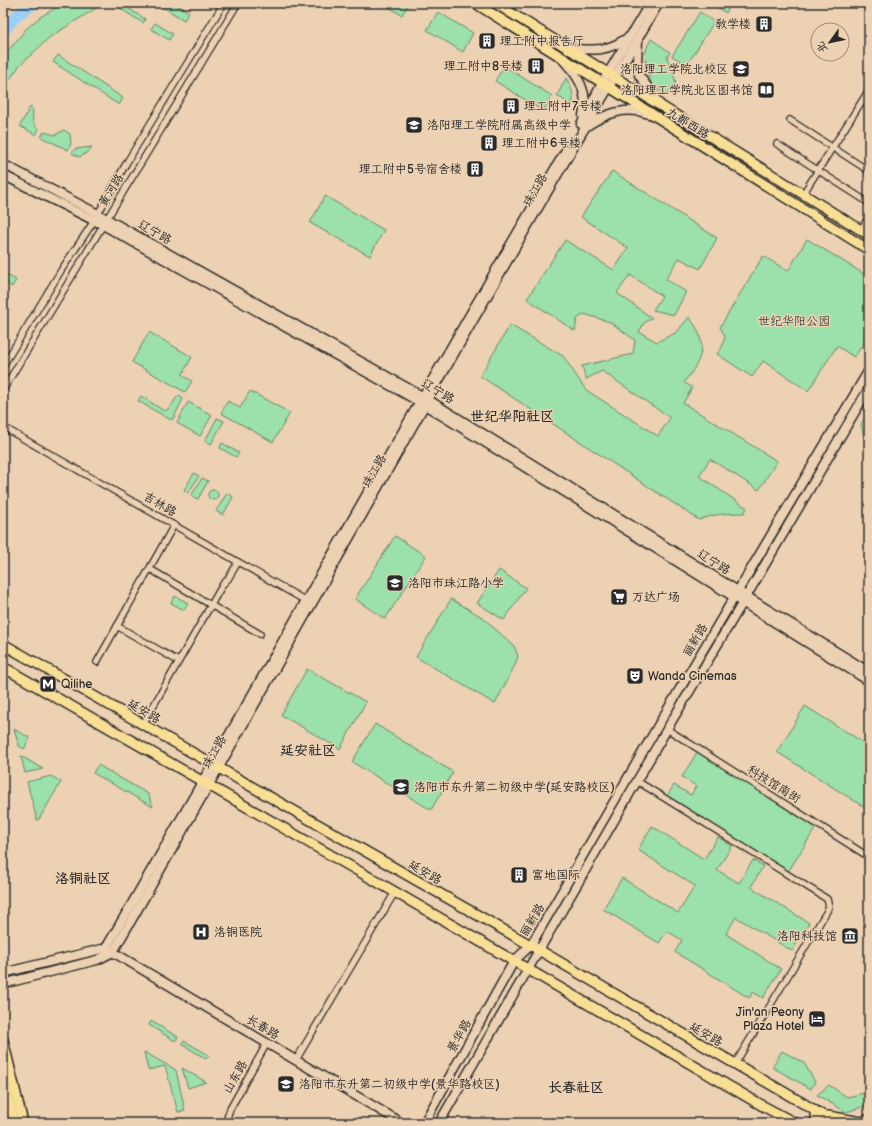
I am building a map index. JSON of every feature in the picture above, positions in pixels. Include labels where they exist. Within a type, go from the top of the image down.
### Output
[{"type":"main road","name":"九都西路","points":[[475,3],[869,250]]},
{"type":"main road","name":"九都西路","points":[[495,3],[869,235]]},
{"type":"main road","name":"珠江路","points":[[216,766],[306,601],[634,37],[650,3]]},
{"type":"main road","name":"珠江路","points":[[634,37],[659,3]]},
{"type":"main road","points":[[566,48],[593,50],[606,48],[615,46],[634,37],[639,75],[662,108]]},
{"type":"main road","points":[[558,55],[576,74],[583,91],[584,110],[582,126]]},
{"type":"main road","points":[[582,126],[611,113],[625,110],[642,111],[653,115]]},
{"type":"main road","name":"辽宁路","points":[[3,164],[96,218]]},
{"type":"main road","name":"辽宁路","points":[[3,176],[105,222],[423,401],[745,599],[869,681]]},
{"type":"main road","name":"丽新路","points":[[528,970],[535,948],[659,724],[869,370]]},
{"type":"main road","name":"丽新路","points":[[514,961],[535,948],[745,599],[869,388]]},
{"type":"main road","name":"珠江路","points":[[109,950],[216,766],[423,401]]},
{"type":"main road","name":"辽宁路","points":[[745,599],[869,672]]},
{"type":"main road","name":"延安路","points":[[3,644],[535,948],[824,1115],[835,1123]]},
{"type":"main road","points":[[3,667],[395,892],[763,1106],[795,1123]]},
{"type":"main road","points":[[3,973],[109,950]]},
{"type":"main road","points":[[3,984],[97,960],[109,950]]},
{"type":"main road","name":"长春路","points":[[109,950],[402,1123]]},
{"type":"main road","name":"景华路","points":[[424,1123],[514,961]]},
{"type":"main road","points":[[439,1123],[528,970]]},
{"type":"main road","points":[[3,1040],[23,1123]]},
{"type":"main road","points":[[3,1078],[14,1123]]},
{"type":"main road","points":[[813,1109],[816,1114],[816,1123]]},
{"type":"main road","points":[[824,1115],[860,1122],[869,1119]]},
{"type":"street","name":"黄河路","points":[[3,366],[62,269],[96,218],[127,162],[224,3]]},
{"type":"street","name":"黄河路","points":[[3,390],[238,3]]},
{"type":"street","points":[[803,194],[869,90]]},
{"type":"street","points":[[790,120],[869,171]]},
{"type":"street","points":[[777,144],[869,203]]},
{"type":"street","points":[[860,230],[869,216]]},
{"type":"street","name":"吉林路","points":[[3,427],[306,601]]},
{"type":"street","points":[[97,662],[174,525]]},
{"type":"street","points":[[142,724],[211,605],[238,562]]},
{"type":"street","points":[[150,569],[260,634]]},
{"type":"street","points":[[118,626],[178,661]]},
{"type":"street","name":"科技馆南街","points":[[667,729],[869,857]]},
{"type":"street","points":[[636,781],[827,899],[829,906],[827,911],[734,1064]]},
{"type":"street","points":[[296,1060],[395,892]]},
{"type":"street","name":"山东路","points":[[228,1123],[227,1118],[230,1109],[267,1043]]},
{"type":"green space","points":[[64,3],[104,3],[50,37],[20,65],[3,89],[3,57],[26,29],[40,17]]},
{"type":"green space","points":[[156,3],[173,3],[189,12],[184,20]]},
{"type":"green space","points":[[382,3],[409,3],[402,15]]},
{"type":"green space","points":[[710,3],[732,3],[726,13]]},
{"type":"green space","points":[[123,5],[145,19],[143,23],[118,7]]},
{"type":"green space","points":[[438,12],[473,33],[463,52],[427,30]]},
{"type":"green space","points":[[700,12],[714,22],[687,65],[672,56]]},
{"type":"green space","points":[[155,23],[173,34],[169,40],[151,29]]},
{"type":"green space","points":[[651,39],[670,52],[667,57],[676,82],[667,95],[651,83],[645,55]]},
{"type":"green space","points":[[58,55],[123,98],[119,105],[53,62]]},
{"type":"green space","points":[[504,66],[552,96],[543,111],[495,81]]},
{"type":"green space","points":[[566,78],[572,91],[572,105],[557,96]]},
{"type":"green space","points":[[30,107],[33,110],[34,123],[39,129],[36,135],[20,126]]},
{"type":"green space","points":[[64,130],[70,134],[71,144],[68,150],[41,137],[44,132],[55,135]]},
{"type":"green space","points":[[92,147],[79,157],[72,153],[75,149]]},
{"type":"green space","points":[[612,171],[717,238],[700,269],[679,258],[666,279],[686,292],[674,315],[653,310],[662,296],[630,275],[617,293],[652,318],[644,323],[639,332],[657,342],[677,332],[689,317],[699,334],[701,350],[696,366],[684,382],[692,388],[683,403],[777,461],[759,490],[710,459],[699,476],[747,508],[744,513],[721,514],[699,520],[480,376],[510,325],[563,356],[586,390],[658,436],[670,418],[602,371],[586,379],[582,366],[633,354],[635,340],[610,322],[584,314],[577,319],[575,331],[527,299],[565,240],[614,270],[628,248],[581,217]]},
{"type":"green space","points":[[325,196],[384,230],[370,256],[310,223]]},
{"type":"green space","name":"世纪华阳公园","points":[[807,239],[869,277],[869,336],[854,357],[837,346],[808,391],[763,361],[752,377],[717,354],[722,347],[725,336],[720,327],[763,256],[788,271]]},
{"type":"green space","points":[[4,273],[16,280],[12,287],[3,281]]},
{"type":"green space","points":[[149,332],[192,357],[182,375],[192,381],[185,392],[132,362]]},
{"type":"green space","points":[[250,391],[290,413],[273,442],[221,413],[228,401],[240,408]]},
{"type":"green space","points":[[180,395],[183,399],[173,419],[169,419],[138,401],[141,396],[164,411],[169,408]]},
{"type":"green space","points":[[188,402],[212,415],[200,436],[177,423]]},
{"type":"green space","points":[[869,410],[869,458],[861,424]]},
{"type":"green space","points":[[217,418],[224,421],[211,444],[205,441]]},
{"type":"green space","points":[[222,443],[239,453],[236,457],[220,448]]},
{"type":"green space","points":[[194,473],[199,476],[188,493],[184,490]]},
{"type":"green space","points":[[202,478],[208,481],[198,499],[191,496]]},
{"type":"green space","points":[[213,490],[218,495],[213,500],[208,495]]},
{"type":"green space","points":[[227,493],[233,497],[223,515],[216,511]]},
{"type":"green space","points":[[395,536],[426,556],[385,619],[355,599]]},
{"type":"green space","points":[[499,570],[526,588],[504,620],[477,603]]},
{"type":"green space","points":[[175,596],[188,603],[184,610],[171,603]]},
{"type":"green space","points":[[451,599],[482,617],[514,646],[518,656],[495,704],[416,657]]},
{"type":"green space","points":[[307,669],[366,702],[340,749],[281,715]]},
{"type":"green space","points":[[805,706],[869,746],[869,810],[777,752]]},
{"type":"green space","points":[[375,724],[453,772],[431,810],[352,762]]},
{"type":"green space","points":[[14,729],[30,738],[24,749],[19,746]]},
{"type":"green space","points":[[699,749],[818,824],[788,872],[667,796],[674,785],[691,795],[696,786],[682,777]]},
{"type":"green space","points":[[21,756],[43,769],[25,773]]},
{"type":"green space","points":[[98,765],[148,794],[153,807],[93,773]]},
{"type":"green space","points":[[51,776],[61,782],[37,820],[27,782]]},
{"type":"green space","points":[[652,826],[704,859],[718,837],[732,846],[717,870],[739,883],[753,860],[763,866],[751,887],[809,923],[792,951],[736,917],[726,934],[781,969],[763,998],[753,992],[749,998],[675,952],[682,940],[667,931],[659,943],[603,909],[622,878],[678,913],[695,886],[638,850]]},
{"type":"green space","points":[[151,1021],[178,1037],[175,1041],[149,1025]]},
{"type":"green space","points":[[184,1041],[209,1055],[206,1059],[182,1044]]},
{"type":"green space","points":[[782,1051],[804,1063],[815,1082],[811,1089],[772,1067]]},
{"type":"green space","points":[[144,1052],[176,1070],[185,1111],[178,1112],[165,1066],[148,1070]]},
{"type":"green space","points":[[182,1068],[206,1082],[188,1088]]},
{"type":"green space","points":[[829,1085],[847,1097],[869,1092],[869,1105],[846,1112],[817,1095]]},
{"type":"waterway","points":[[3,32],[16,16],[35,3]]},
{"type":"place","name":"教学楼","points":[[764,24]]},
{"type":"place","name":"理工附中报告厅","points":[[487,41]]},
{"type":"place","name":"理工附中8号楼","points":[[536,66]]},
{"type":"place","name":"洛阳理工学院北校区","points":[[741,69]]},
{"type":"place","name":"洛阳理工学院北区图书馆","points":[[766,90]]},
{"type":"place","name":"理工附中7号楼","points":[[511,106]]},
{"type":"place","name":"洛阳理工学院附属高级中学","points":[[414,125]]},
{"type":"place","name":"理工附中6号楼","points":[[489,143]]},
{"type":"place","name":"理工附中5号宿舍楼","points":[[475,169]]},
{"type":"place","name":"洛阳市珠江路小学","points":[[395,583]]},
{"type":"place","name":"万达广场","points":[[619,597]]},
{"type":"place","name":"Wanda Cinemas","points":[[635,676]]},
{"type":"place","name":"Qilihe","points":[[48,684]]},
{"type":"place","name":"洛阳市东升第二初级中学(延安路校区)","points":[[401,787]]},
{"type":"place","name":"富地国际","points":[[519,875]]},
{"type":"place","name":"洛铜医院","points":[[201,932]]},
{"type":"place","name":"洛阳科技馆","points":[[850,936]]},
{"type":"place","name":"Jin'an Peony Plaza Hotel","points":[[817,1019]]},
{"type":"place","name":"洛阳市东升第二初级中学(景华路校区)","points":[[286,1084]]},
{"type":"district","name":"世纪华阳社区","points":[[512,416]]},
{"type":"district","name":"延安社区","points":[[308,750]]},
{"type":"district","name":"洛铜社区","points":[[83,878]]},
{"type":"district","name":"长春社区","points":[[576,1087]]}]
